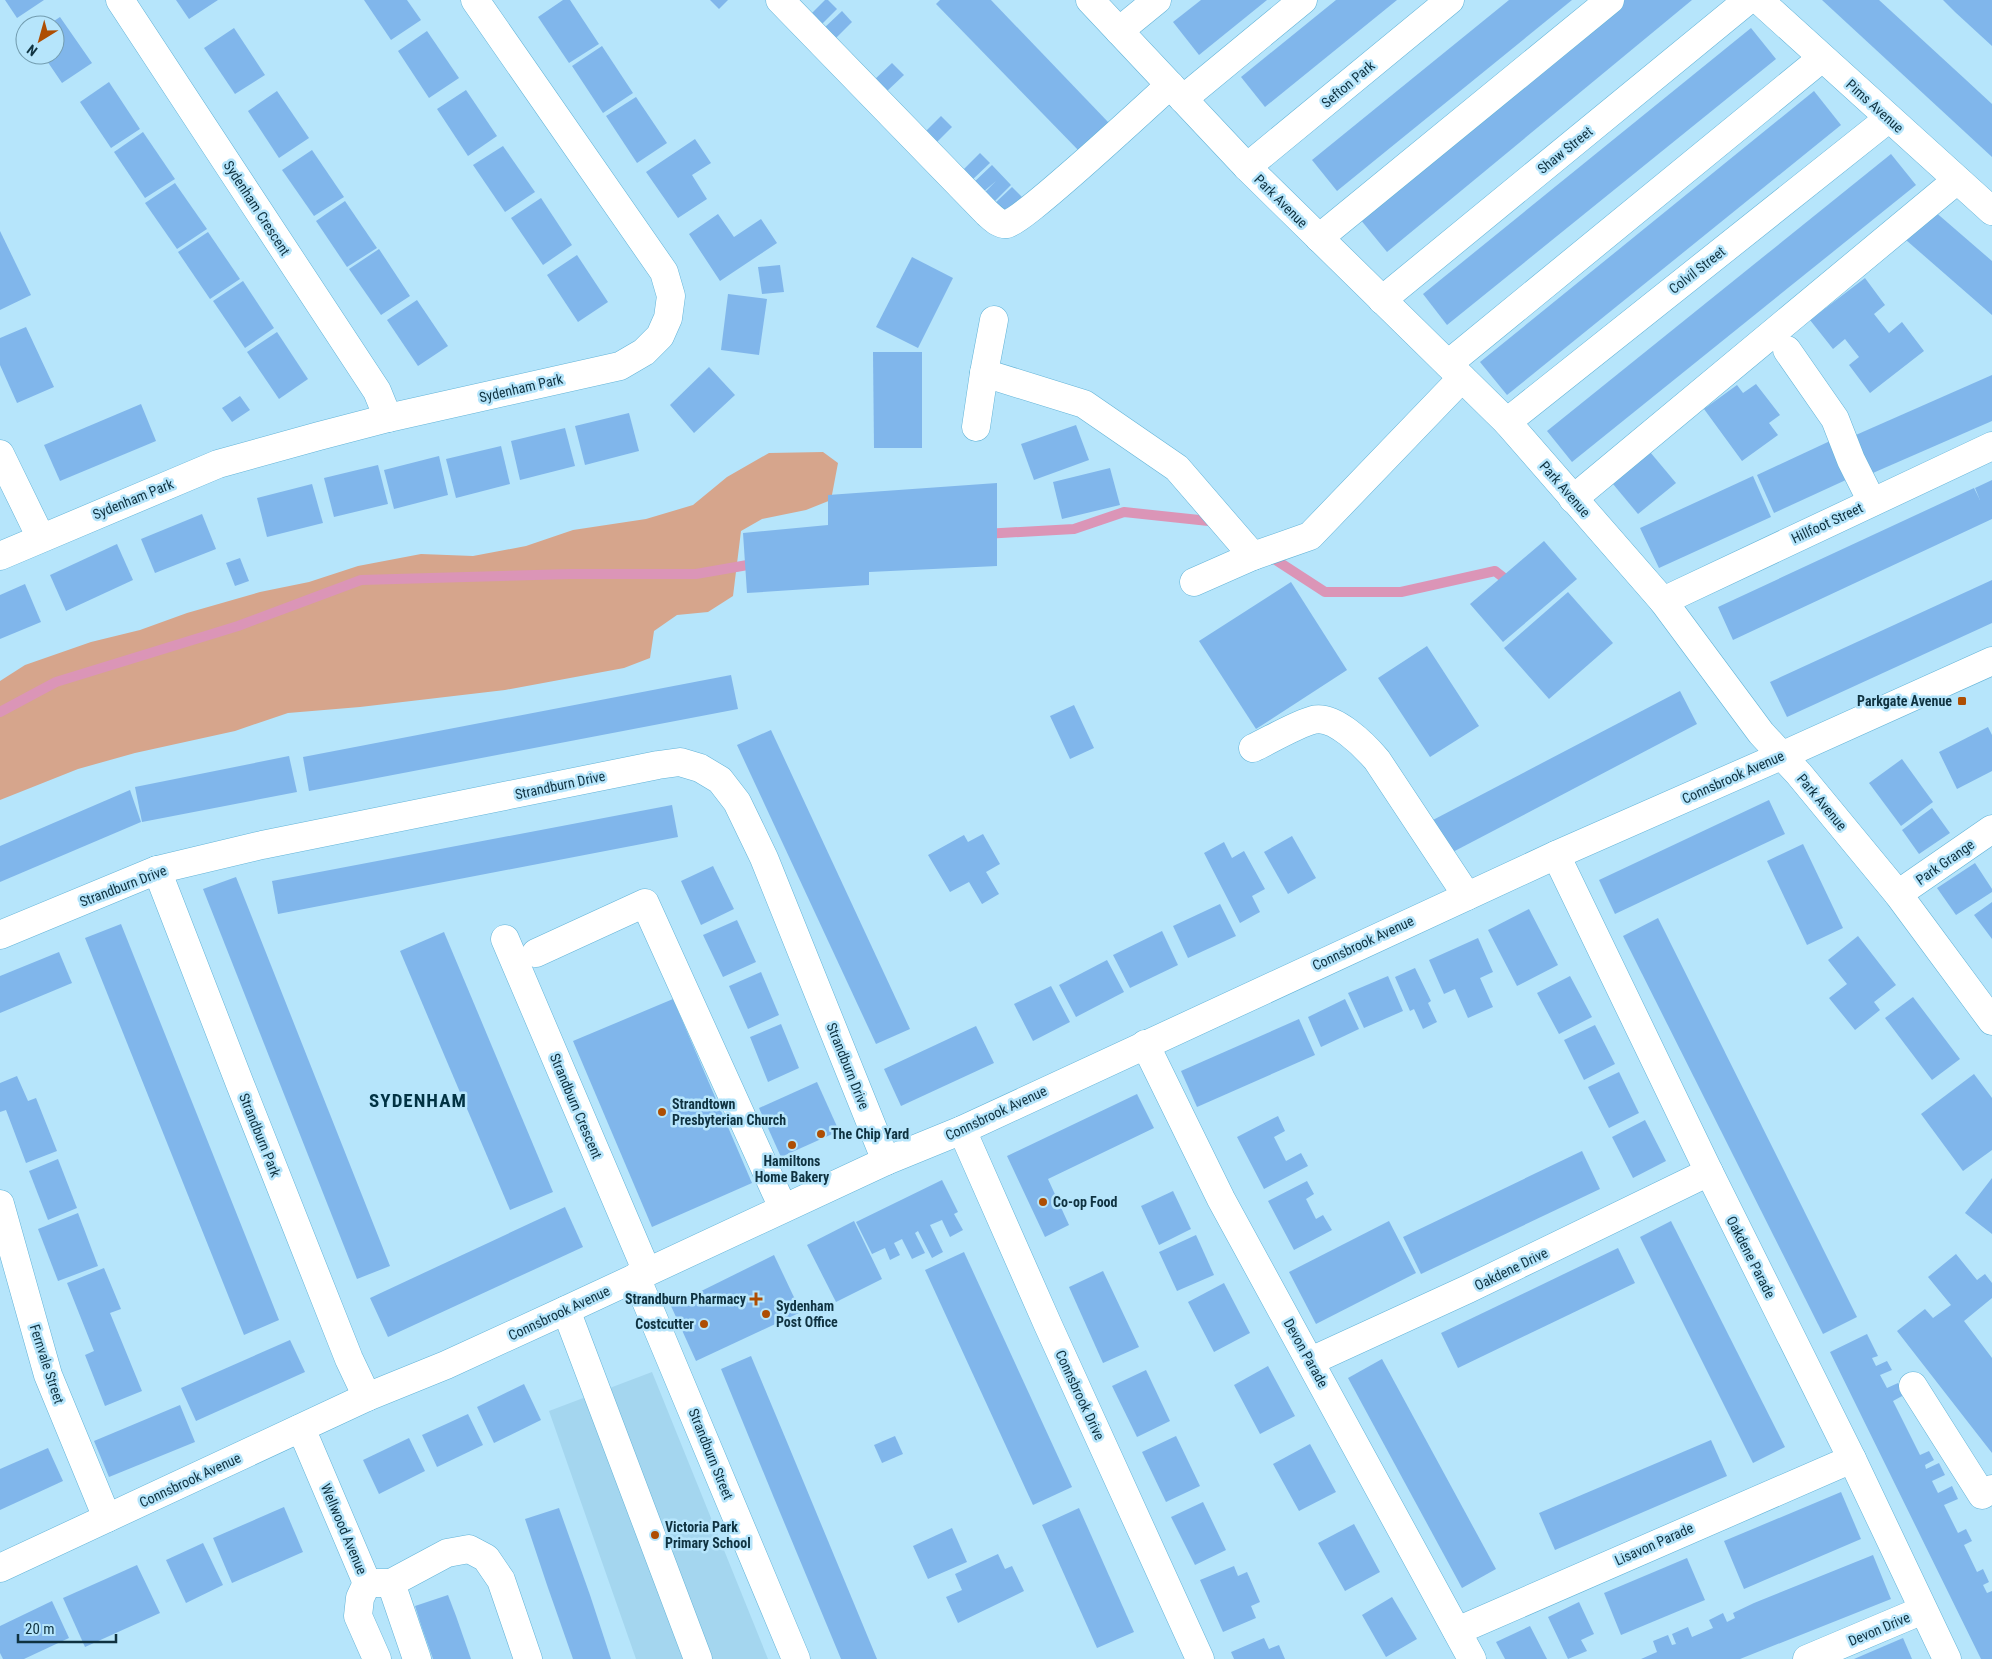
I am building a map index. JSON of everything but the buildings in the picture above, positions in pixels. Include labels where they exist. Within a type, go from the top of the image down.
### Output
[{"type":"street","name":"Sydenham Crescent","points":[[120,0],[377,391],[388,418]]},
{"type":"street","name":"Sydenham Park","points":[[0,556],[218,464],[388,418],[620,366],[644,352],[660,336],[668,318],[671,296],[664,272],[476,0]]},
{"type":"street","points":[[780,0],[987,213],[997,222],[1006,224],[1017,220],[1176,92],[1303,0]]},
{"type":"street","name":"Park Avenue","points":[[1090,0],[1247,168],[1507,422],[1663,601],[1761,733],[1798,774],[1898,894],[1992,1021]]},
{"type":"street","points":[[1119,31],[1157,0]]},
{"type":"street","name":"Sefton Park","points":[[1247,168],[1450,0]]},
{"type":"street","points":[[1319,238],[1610,0]]},
{"type":"street","name":"Shaw Street","points":[[1382,300],[1748,0]]},
{"type":"street","name":"Pims Avenue","points":[[1758,0],[1992,211]]},
{"type":"street","points":[[1194,582],[1253,556],[1310,536],[1455,371],[1822,58]]},
{"type":"street","name":"Colvil Street","points":[[1507,422],[1888,119]]},
{"type":"street","points":[[1573,499],[1957,180]]},
{"type":"street","points":[[976,427],[994,320]]},
{"type":"street","points":[[1787,350],[1836,419],[1851,460],[1872,502]]},
{"type":"street","points":[[984,374],[1084,404],[1177,468],[1253,556]]},
{"type":"street","name":"Hillfoot Street","points":[[1663,601],[1992,446]]},
{"type":"street","points":[[0,454],[41,538]]},
{"type":"street","name":"Connsbrook Avenue","points":[[0,1568],[367,1397],[446,1365],[886,1161],[962,1130],[1556,855],[1992,660]]},
{"type":"street","points":[[1253,748],[1315,719],[1327,720],[1345,730],[1377,760],[1467,896]]},
{"type":"street","name":"Strandburn Drive","points":[[0,935],[157,870],[262,845],[680,762],[700,768],[720,780],[738,802],[764,858],[886,1161]]},
{"type":"street","name":"Park Grange","points":[[1898,894],[1992,829]]},
{"type":"street","name":"Oakdene Parade","points":[[1556,855],[1709,1172],[1852,1459],[1947,1659]]},
{"type":"street","name":"Strandburn Park","points":[[157,870],[342,1341],[367,1397]]},
{"type":"street","points":[[536,954],[646,903],[784,1208]]},
{"type":"street","name":"Strandburn Crescent","points":[[504,939],[642,1274]]},
{"type":"street","name":"Devon Parade","points":[[1145,1044],[1222,1199],[1472,1659]]},
{"type":"street","name":"Connsbrook Drive","points":[[962,1130],[1048,1325],[1200,1659]]},
{"type":"street","name":"Oakdene Drive","points":[[1310,1361],[1468,1290],[1709,1172]]},
{"type":"street","name":"Fernvale Street","points":[[0,1204],[48,1374],[107,1518]]},
{"type":"street","name":"Strandburn Street","points":[[642,1274],[796,1659]]},
{"type":"street","points":[[566,1310],[698,1659]]},
{"type":"street","points":[[1913,1386],[1982,1495],[1992,1489]]},
{"type":"street","name":"Wellwood Avenue","points":[[299,1429],[379,1583],[360,1598],[358,1616],[377,1659]]},
{"type":"street","name":"Lisavon Parade","points":[[1457,1631],[1852,1459]]},
{"type":"street","points":[[417,1659],[379,1583],[447,1553],[469,1549],[486,1558],[501,1580],[528,1659]]},
{"type":"street","name":"Devon Drive","points":[[1807,1659],[1923,1610]]},
{"type":"shaded area","points":[[823,452],[838,463],[831,500],[806,510],[762,519],[741,531],[733,596],[708,612],[677,615],[654,631],[650,658],[624,668],[505,690],[360,707],[288,713],[235,731],[135,753],[78,769],[0,800],[0,681],[25,665],[91,642],[140,630],[187,613],[260,592],[309,582],[358,566],[421,554],[473,556],[526,546],[573,530],[646,519],[693,505],[727,477],[769,453]]},
{"type":"shaded area","name":"Victoria Park Primary School","points":[[652,1372],[768,1659],[636,1659],[549,1411]]},
{"type":"waterway","points":[[984,534],[1074,529],[1124,512],[1218,522]]},
{"type":"waterway","points":[[1268,555],[1325,592],[1401,592],[1495,571],[1513,585]]},
{"type":"waterway","points":[[0,712],[56,682],[238,626],[361,580],[570,574],[696,574],[759,563]]},
{"type":"place","name":"Parkgate Avenue","points":[[1962,701]]},
{"type":"place","name":"Strandtown Presbyterian Church","points":[[662,1112]]},
{"type":"place","name":"The Chip Yard","points":[[821,1134]]},
{"type":"place","name":"Hamiltons Home Bakery","points":[[792,1145]]},
{"type":"place","name":"Co-op Food","points":[[1043,1202]]},
{"type":"place","name":"Strandburn Pharmacy","points":[[756,1299]]},
{"type":"place","name":"Sydenham Post Office","points":[[766,1314]]},
{"type":"place","name":"Costcutter","points":[[704,1324]]},
{"type":"place","name":"Victoria Park Primary School","points":[[655,1535]]},
{"type":"district","name":"SYDENHAM","points":[[418,1100]]}]
